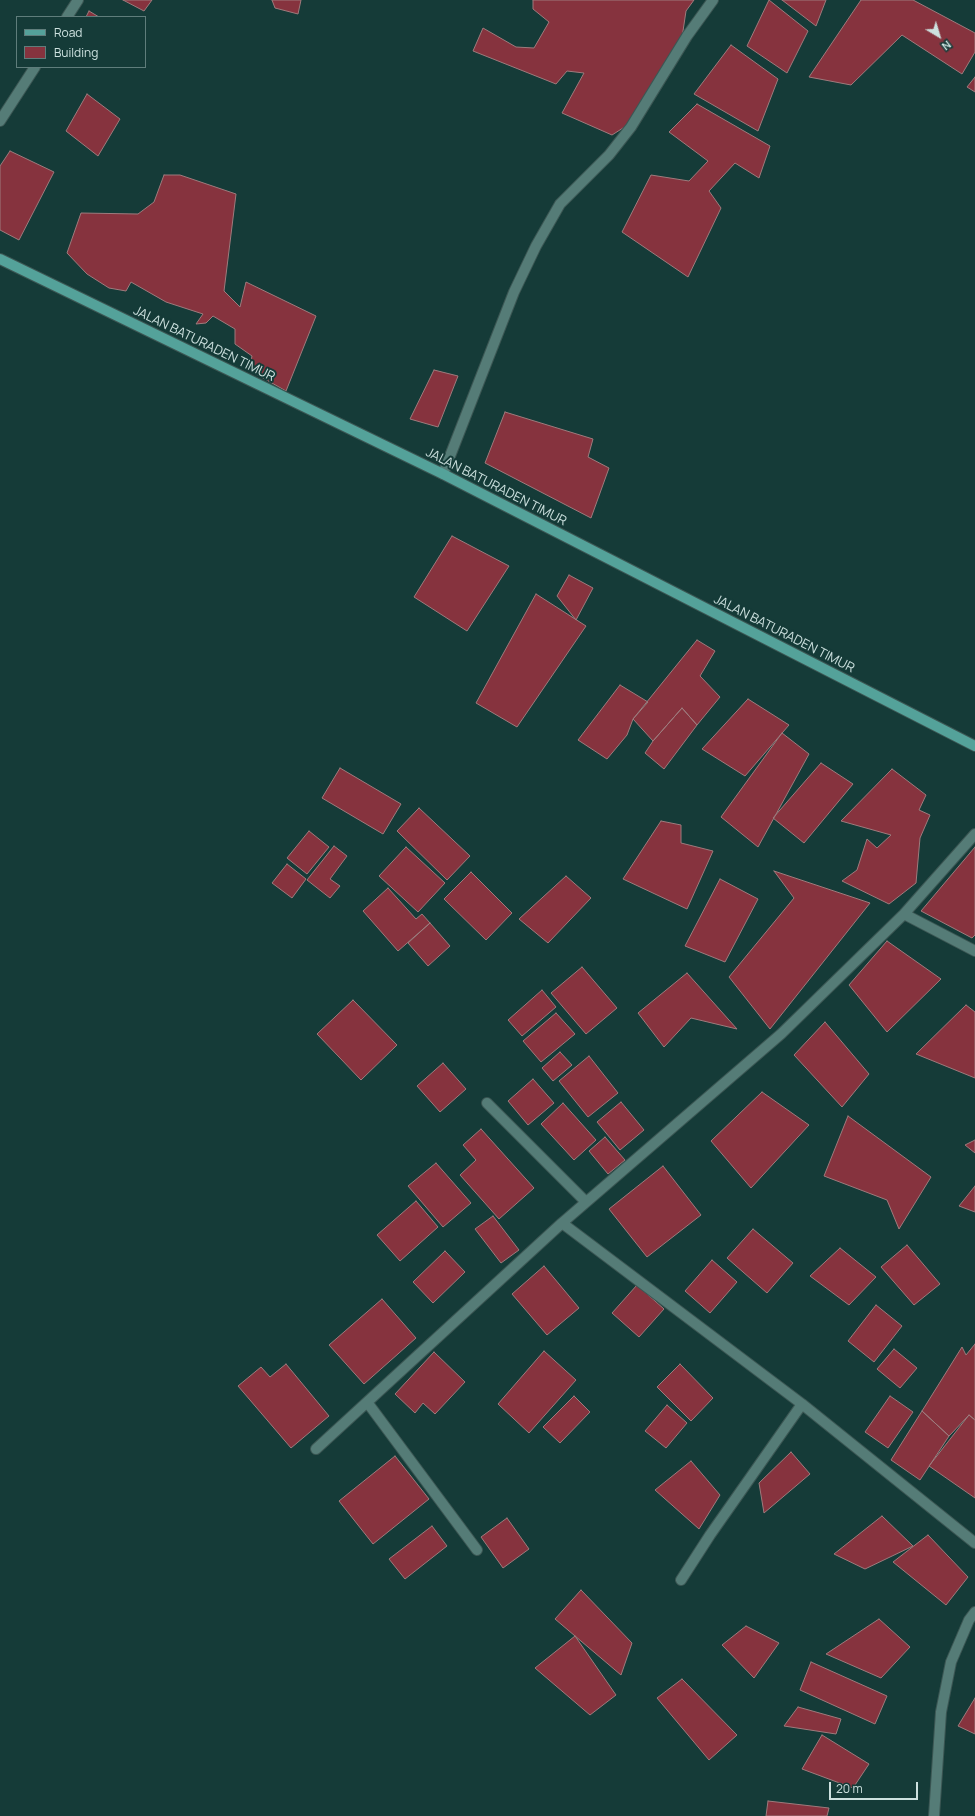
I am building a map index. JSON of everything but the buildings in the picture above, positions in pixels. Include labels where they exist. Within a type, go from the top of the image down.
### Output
[{"type":"main road","name":"JALAN BATURADEN TIMUR","points":[[0,260],[443,474],[975,746]]},
{"type":"street","points":[[68,16],[78,0]]},
{"type":"street","points":[[443,474],[514,292],[539,240],[560,204],[609,156],[631,127],[687,36],[713,0]]},
{"type":"street","points":[[0,121],[34,68]]},
{"type":"street","points":[[316,1449],[562,1223],[781,1034],[904,914],[975,834]]},
{"type":"street","points":[[904,914],[975,951]]},
{"type":"street","points":[[487,1103],[586,1202]]},
{"type":"street","points":[[562,1223],[802,1404],[975,1544]]},
{"type":"street","points":[[367,1402],[477,1550]]},
{"type":"street","points":[[681,1580],[710,1535],[802,1404]]},
{"type":"street","points":[[934,1816],[941,1712],[951,1662],[975,1612]]}]
